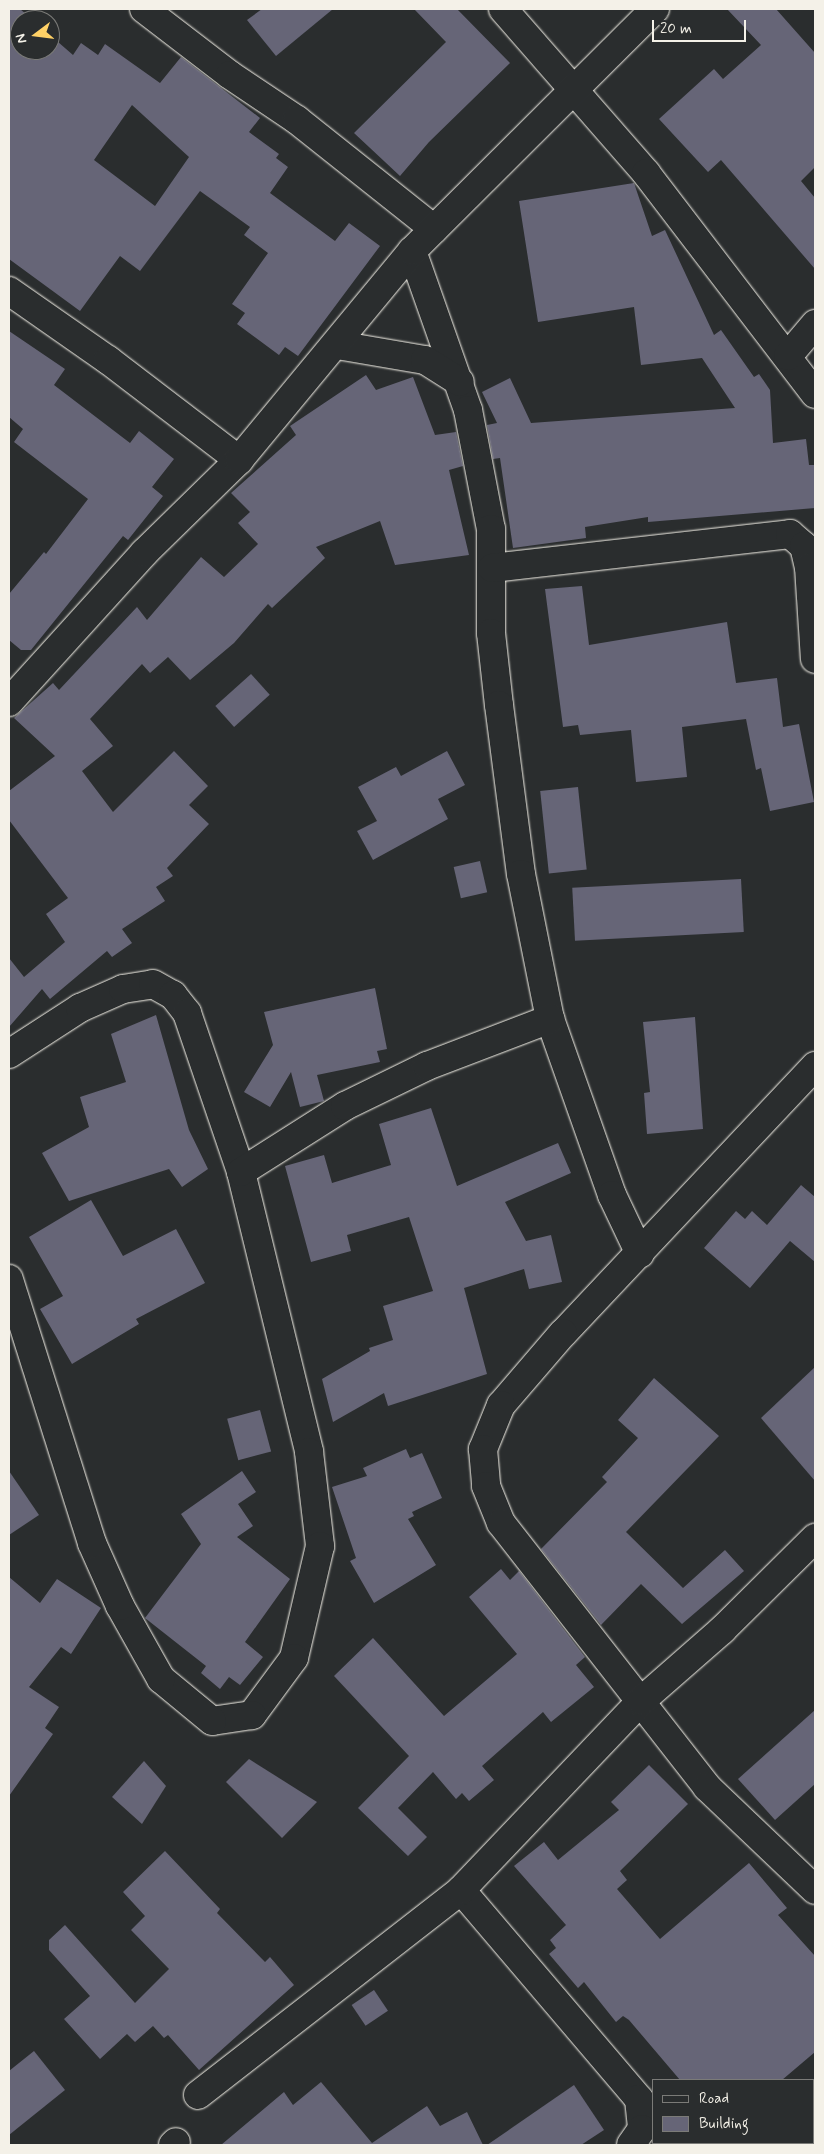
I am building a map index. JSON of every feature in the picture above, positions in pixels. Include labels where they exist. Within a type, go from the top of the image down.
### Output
[{"type":"street","points":[[144,9],[230,75],[297,120],[434,228]]},
{"type":"street","points":[[503,9],[646,173],[788,356],[815,394]]},
{"type":"street","points":[[9,702],[144,553],[238,460],[337,345],[412,251],[574,92],[655,9]]},
{"type":"street","points":[[412,251],[460,382],[491,529],[491,633],[521,874],[550,1019],[612,1195],[640,1254]]},
{"type":"street","points":[[9,291],[108,360],[238,460]]},
{"type":"street","points":[[788,356],[815,324]]},
{"type":"street","points":[[337,345],[425,360],[460,382]]},
{"type":"street","points":[[492,568],[777,533],[790,534],[809,540],[815,659]]},
{"type":"street","points":[[9,1054],[80,1008],[123,989],[153,984],[173,995],[187,1013],[241,1172],[309,1452],[320,1546],[294,1658],[252,1715],[212,1721],[161,1679],[120,1606],[89,1534],[9,1279]]},
{"type":"street","points":[[241,1172],[345,1106],[427,1066],[550,1019]]},
{"type":"street","points":[[815,1066],[640,1254],[563,1333],[501,1405],[483,1449],[486,1486],[501,1523],[707,1787],[815,1890]]},
{"type":"street","points":[[198,2095],[461,1890],[641,1701],[722,1630],[815,1538]]},
{"type":"street","points":[[461,1890],[639,2099],[642,2129],[631,2145]]},
{"type":"building","points":[[9,9],[21,10],[10,10],[10,60],[60,60],[60,44],[73,55],[81,43],[98,55],[105,44],[160,83],[181,57],[260,118],[249,132],[279,154],[276,158],[288,167],[270,193],[335,241],[349,223],[380,246],[298,356],[285,347],[279,355],[237,324],[245,313],[232,304],[268,253],[244,235],[250,227],[200,191],[140,271],[120,256],[80,311],[9,259]],"holes":[[[132,105],[189,157],[155,206],[94,160]]]},
{"type":"building","points":[[262,9],[333,9],[276,56],[247,20]]},
{"type":"building","points":[[414,9],[457,9],[510,63],[429,142],[400,176],[354,133],[446,42]]},
{"type":"building","points":[[727,9],[776,9],[815,53],[815,167],[801,181],[815,198],[815,269],[721,160],[708,172],[659,119],[714,69],[723,79],[761,45]]},
{"type":"building","points":[[634,183],[652,236],[665,230],[714,335],[721,330],[754,377],[759,374],[770,390],[773,443],[806,439],[809,465],[815,465],[815,508],[648,522],[648,517],[585,527],[586,538],[513,548],[500,458],[493,459],[487,425],[497,423],[482,392],[510,378],[531,423],[735,408],[702,358],[641,365],[634,307],[538,322],[519,201]]},
{"type":"building","points":[[9,331],[65,369],[54,385],[130,443],[139,431],[174,459],[152,487],[163,496],[128,540],[123,536],[31,650],[21,650],[9,640],[9,594],[44,552],[46,554],[88,499],[14,442],[23,429],[9,417]]},
{"type":"building","points":[[366,375],[376,390],[413,377],[435,435],[456,432],[463,466],[449,470],[469,555],[395,565],[380,521],[316,547],[325,558],[272,608],[268,604],[234,643],[190,680],[168,657],[150,673],[142,664],[90,719],[113,746],[82,771],[113,812],[174,751],[208,786],[189,805],[209,824],[167,868],[173,876],[156,887],[165,901],[122,929],[132,943],[112,957],[107,951],[50,999],[42,989],[9,1027],[9,958],[24,977],[65,942],[46,914],[68,898],[9,820],[9,791],[55,756],[14,718],[53,683],[59,690],[137,607],[147,620],[201,557],[224,577],[258,544],[238,523],[250,512],[231,493],[296,435],[290,426]]},
{"type":"building","points":[[582,586],[589,645],[727,622],[736,683],[777,678],[783,727],[799,724],[814,802],[770,811],[761,768],[756,770],[746,719],[682,727],[687,777],[636,782],[631,730],[580,735],[578,725],[563,727],[545,589]]},
{"type":"building","points":[[251,674],[270,695],[234,727],[215,706]]},
{"type":"building","points":[[447,751],[465,785],[438,799],[448,819],[373,860],[357,831],[377,821],[358,787],[396,767],[401,776]]},
{"type":"building","points":[[578,787],[587,870],[549,874],[540,791]]},
{"type":"building","points":[[480,861],[487,892],[461,898],[454,867]]},
{"type":"building","points":[[741,879],[744,932],[575,941],[572,888]]},
{"type":"building","points":[[375,988],[387,1049],[377,1051],[380,1062],[317,1075],[324,1101],[300,1107],[291,1072],[270,1107],[244,1092],[273,1045],[264,1012]]},
{"type":"building","points":[[156,1015],[189,1130],[208,1169],[182,1187],[169,1169],[69,1201],[42,1153],[89,1127],[80,1097],[126,1082],[111,1034]]},
{"type":"building","points":[[695,1017],[703,1129],[647,1134],[644,1093],[650,1092],[643,1022]]},
{"type":"building","points":[[431,1108],[457,1186],[558,1143],[571,1173],[505,1202],[526,1241],[551,1235],[562,1282],[529,1289],[524,1269],[464,1288],[487,1374],[388,1406],[384,1393],[333,1422],[322,1379],[370,1351],[369,1348],[393,1340],[383,1306],[433,1291],[409,1217],[347,1235],[351,1251],[311,1262],[285,1166],[324,1155],[332,1183],[391,1165],[379,1124]]},
{"type":"building","points":[[801,1185],[815,1197],[815,1262],[790,1241],[750,1288],[704,1248],[736,1211],[745,1219],[752,1211],[767,1225]]},
{"type":"building","points":[[91,1200],[123,1256],[176,1229],[205,1283],[136,1319],[139,1324],[72,1364],[40,1309],[63,1296],[29,1237]]},
{"type":"building","points":[[815,1367],[815,1481],[761,1418]]},
{"type":"building","points":[[654,1378],[719,1436],[626,1532],[683,1588],[725,1550],[744,1571],[682,1624],[641,1584],[601,1625],[541,1549],[607,1482],[602,1477],[638,1438],[618,1420]]},
{"type":"building","points":[[260,1410],[271,1452],[238,1460],[227,1419]]},
{"type":"building","points":[[406,1449],[410,1458],[422,1453],[442,1498],[412,1512],[414,1516],[408,1519],[436,1565],[374,1603],[350,1561],[356,1558],[332,1487],[367,1476],[363,1468]]},
{"type":"building","points":[[9,1471],[39,1515],[9,1535]]},
{"type":"building","points":[[242,1471],[256,1492],[238,1504],[253,1526],[237,1537],[290,1579],[245,1642],[263,1657],[240,1685],[229,1677],[220,1689],[201,1673],[206,1666],[145,1618],[201,1544],[181,1514]]},
{"type":"building","points":[[501,1569],[510,1580],[519,1571],[585,1657],[576,1665],[594,1687],[551,1722],[543,1712],[482,1766],[494,1780],[469,1801],[462,1793],[456,1799],[433,1772],[398,1808],[427,1837],[408,1856],[358,1808],[409,1756],[334,1676],[373,1638],[444,1716],[517,1654],[469,1597]]},
{"type":"building","points":[[9,1577],[40,1603],[57,1579],[101,1608],[71,1654],[61,1647],[29,1687],[59,1707],[45,1728],[53,1734],[9,1796]]},
{"type":"building","points":[[815,1710],[815,1784],[775,1820],[738,1779]]},
{"type":"building","points":[[249,1759],[317,1802],[282,1838],[226,1782]]},
{"type":"building","points":[[144,1761],[166,1786],[142,1824],[112,1797]]},
{"type":"building","points":[[649,1765],[688,1804],[620,1871],[627,1880],[617,1889],[660,1939],[749,1863],[787,1908],[778,1915],[815,1956],[815,2052],[783,2079],[679,2079],[629,2020],[623,2016],[616,2022],[584,1982],[578,1988],[549,1954],[556,1948],[550,1940],[566,1925],[514,1866],[544,1842],[558,1860],[619,1810],[611,1802]]},
{"type":"building","points":[[165,1851],[220,1909],[217,1913],[265,1962],[270,1957],[294,1985],[199,2070],[168,2035],[164,2038],[153,2026],[135,2042],[127,2034],[100,2059],[64,2019],[90,1996],[49,1950],[49,1940],[65,1925],[135,2003],[169,1969],[131,1930],[145,1916],[123,1892]]},
{"type":"building","points":[[374,1990],[388,2011],[366,2026],[352,2005]]},
{"type":"building","points":[[34,2051],[65,2090],[9,2135],[9,2071]]},
{"type":"building","points":[[321,2082],[372,2143],[427,2106],[440,2126],[467,2112],[483,2145],[221,2145],[284,2092],[293,2105]]},
{"type":"building","points":[[574,2085],[604,2130],[581,2145],[487,2145]]}]
